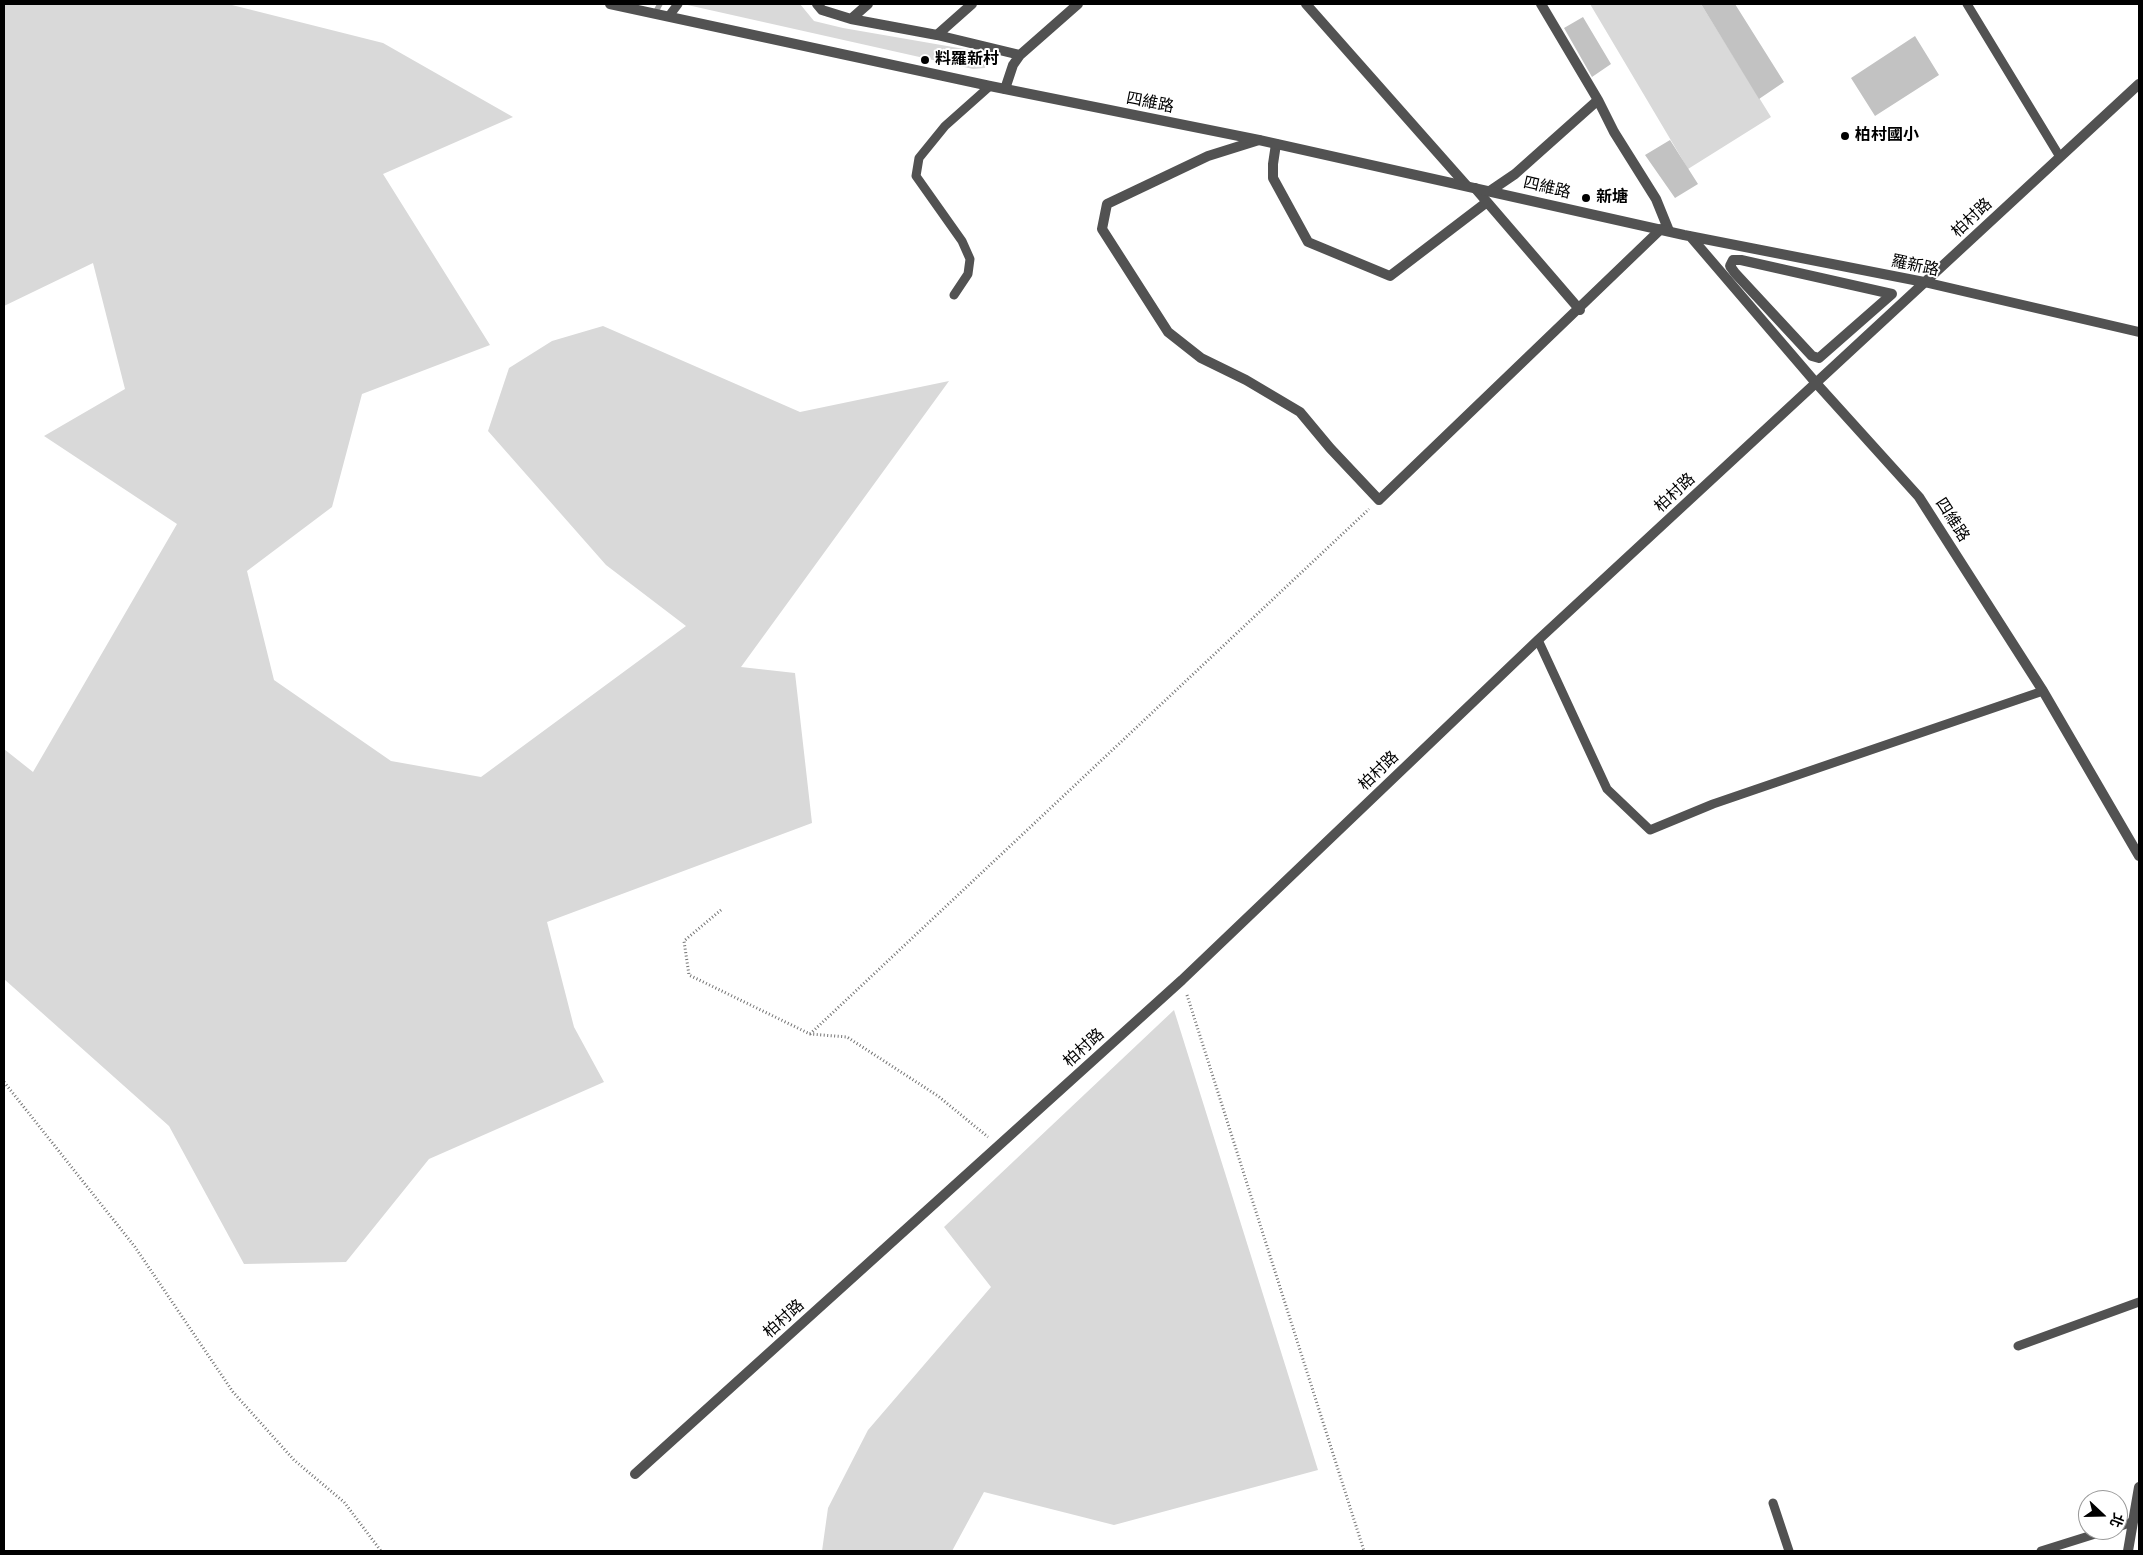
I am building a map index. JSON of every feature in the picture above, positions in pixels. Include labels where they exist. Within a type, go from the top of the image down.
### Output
[{"type":"street","name":"四維路","points":[[610,4],[990,86],[1259,140],[1687,235],[1816,383],[1919,497],[2043,691],[2139,856]]},
{"type":"street","points":[[817,4],[822,10],[851,19],[937,35],[1020,55]]},
{"type":"street","points":[[851,19],[868,4]]},
{"type":"street","points":[[937,35],[972,4]]},
{"type":"street","points":[[1005,89],[1013,65],[1020,55],[1078,4]]},
{"type":"street","points":[[1306,4],[1471,187],[1487,202],[1580,310]]},
{"type":"street","points":[[1259,140],[1208,156],[1107,204],[1102,229],[1168,332],[1201,358],[1246,380],[1300,412],[1330,448],[1379,500],[1665,230],[1656,199],[1614,132],[1598,100],[1541,4]]},
{"type":"street","name":"柏村路","points":[[635,1474],[1182,980],[1538,640],[2139,84]]},
{"type":"street","points":[[1490,191],[1515,174],[1598,100]]},
{"type":"street","points":[[1276,144],[1273,178],[1308,242],[1390,276],[1487,202]]},
{"type":"street","name":"羅新路","points":[[1687,235],[1924,282],[2139,332]]},
{"type":"street","points":[[1733,260],[1741,260],[1889,292],[1892,294],[1890,296],[1819,358],[1812,356],[1782,325],[1730,266],[1733,260]]},
{"type":"street","points":[[2128,1551],[2139,1487]]},
{"type":"lane","points":[[669,16],[678,4]]},
{"type":"lane","points":[[1967,4],[2060,157]]},
{"type":"lane","points":[[954,295],[968,274],[970,260],[962,241],[916,176],[919,158],[945,126],[990,86]]},
{"type":"lane","points":[[1538,640],[1607,788],[1650,830],[1713,804],[2043,691]]},
{"type":"lane","points":[[2018,1346],[2139,1302]]},
{"type":"lane","points":[[1773,1503],[1789,1551]]},
{"type":"lane","points":[[2128,1523],[2132,1522]]},
{"type":"lane","points":[[2041,1551],[2078,1539]]},
{"type":"path","points":[[810,1034],[1379,500]]},
{"type":"path","points":[[721,910],[684,941],[689,975],[810,1034],[847,1038],[938,1096],[998,1146]]},
{"type":"path","points":[[1182,980],[1364,1551]]},
{"type":"path","points":[[4,1082],[134,1247],[233,1392],[294,1460],[344,1502],[381,1551]]},
{"type":"shaded area","points":[[4,4],[228,4],[383,43],[513,117],[383,174],[490,345],[362,394],[332,507],[247,571],[274,680],[391,761],[481,777],[686,626],[606,565],[488,431],[509,368],[552,341],[603,326],[800,412],[949,381],[741,667],[795,673],[812,823],[547,922],[574,1027],[604,1082],[429,1159],[346,1262],[244,1264],[169,1126],[4,979],[4,749],[33,772],[177,524],[44,436],[125,389],[93,263],[4,306]]},
{"type":"shaded area","points":[[683,4],[800,4],[814,21],[843,28],[976,51],[986,62],[985,68],[973,69]]},
{"type":"shaded area","points":[[1590,4],[1701,4],[1771,117],[1688,169]]},
{"type":"shaded area","points":[[1174,1010],[1318,1470],[1114,1525],[984,1492],[952,1551],[822,1551],[828,1508],[868,1430],[991,1287],[944,1227]]},
{"type":"building","points":[[1701,4],[1735,4],[1784,82],[1759,99]]},
{"type":"building","points":[[1583,17],[1611,64],[1592,77],[1564,28]]},
{"type":"building","points":[[1915,36],[1939,75],[1875,116],[1851,78]]},
{"type":"building","points":[[1670,140],[1698,184],[1675,198],[1645,155]]},
{"type":"waterway","points":[[655,13],[660,4]]},
{"type":"place","name":"料羅新村","points":[[925,60]]},
{"type":"place","name":"柏村國小","points":[[1845,136]]},
{"type":"place","name":"新塘","points":[[1586,198]]}]
